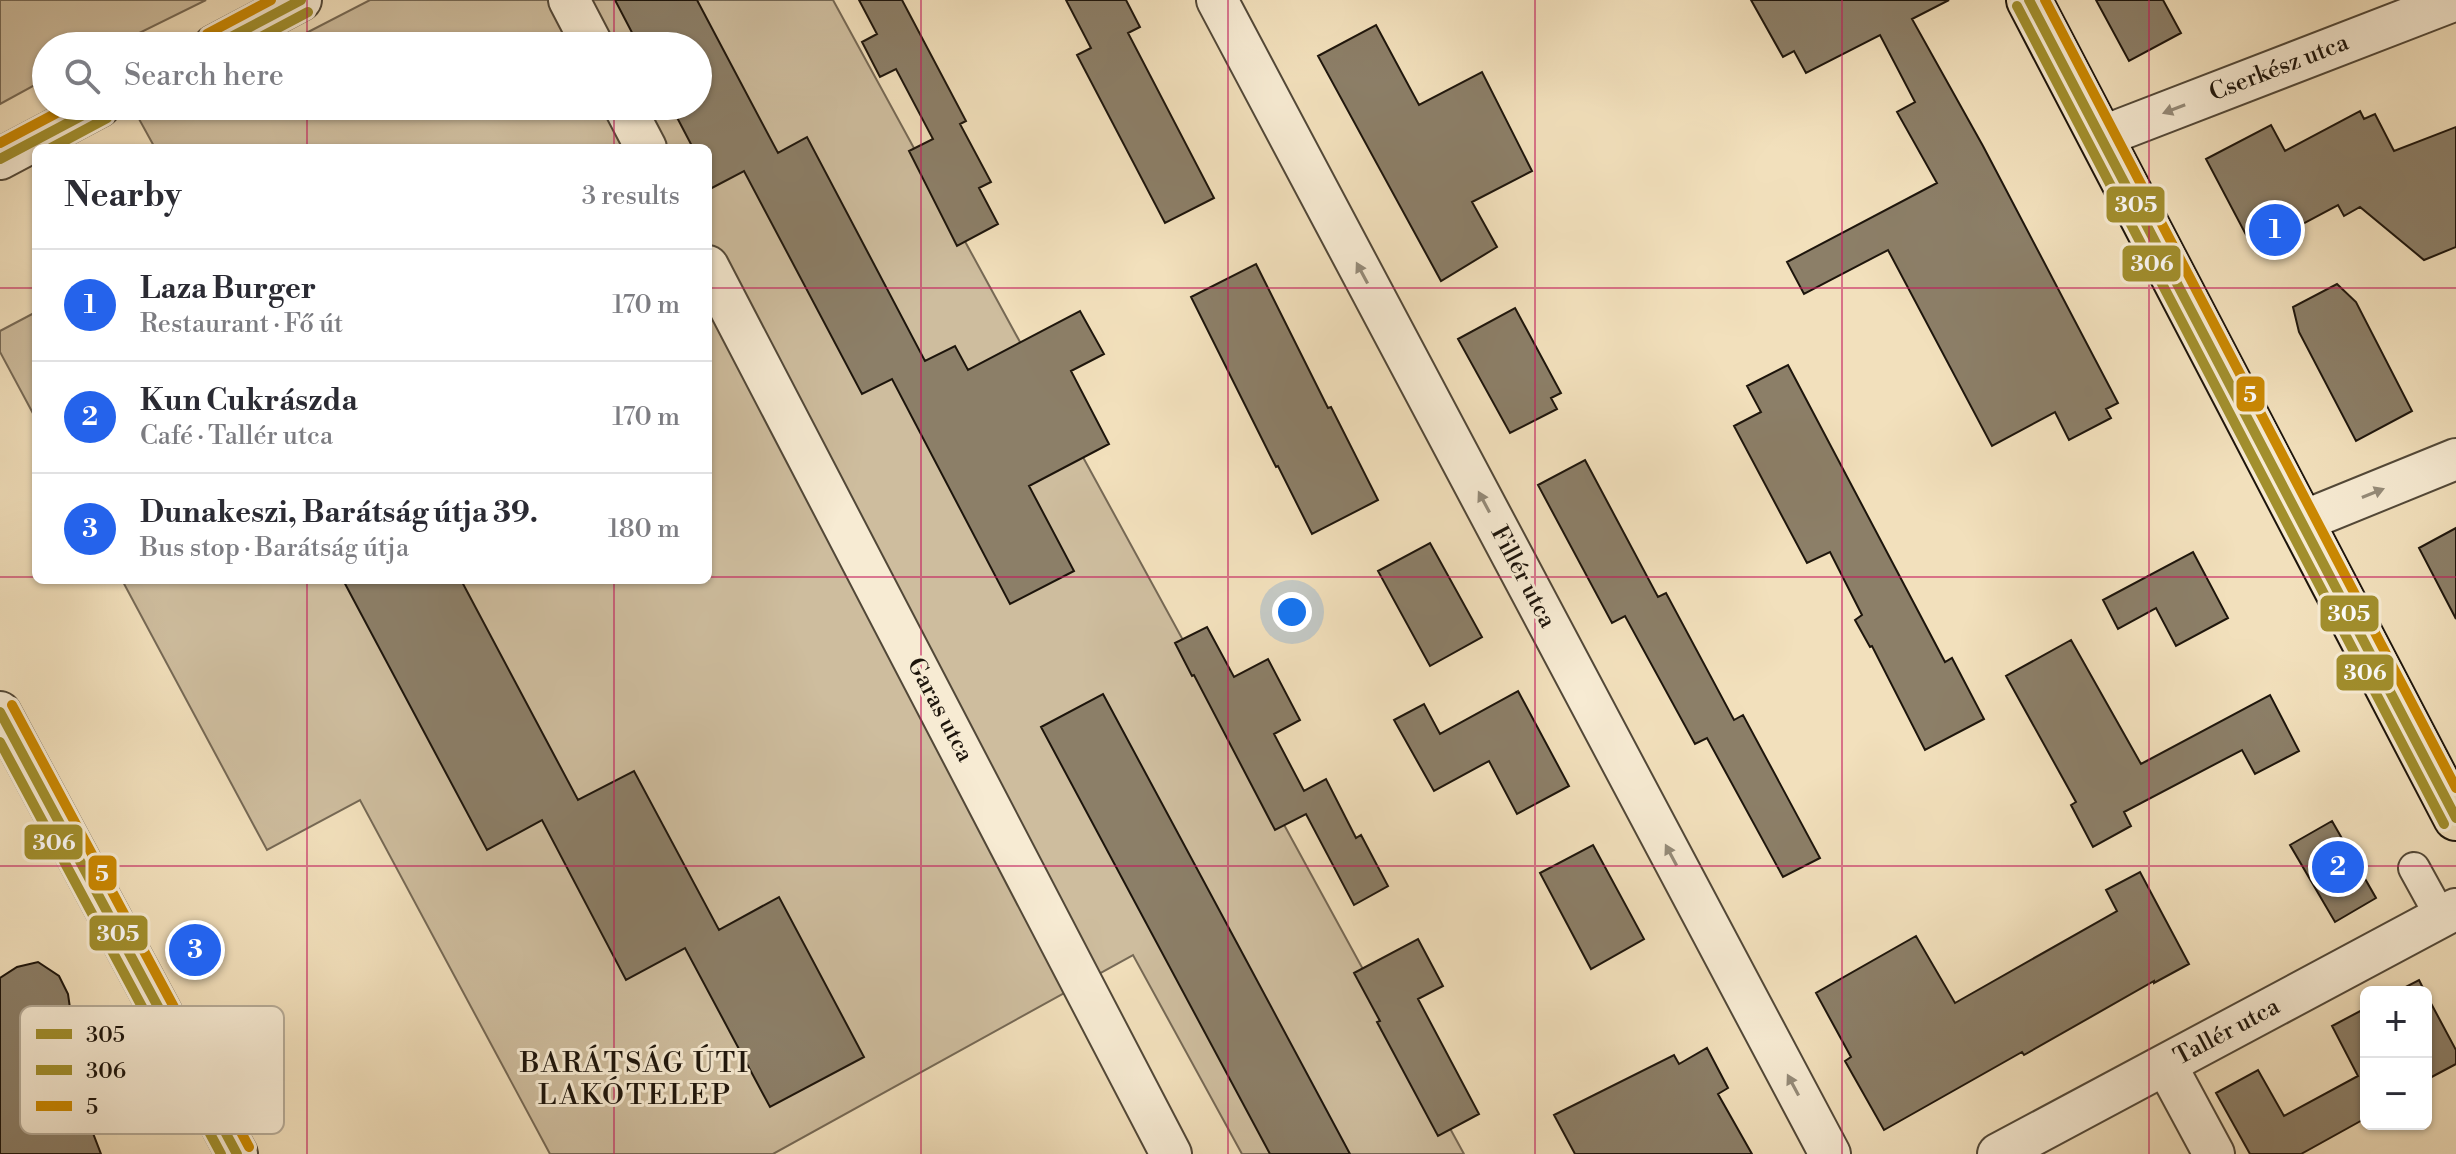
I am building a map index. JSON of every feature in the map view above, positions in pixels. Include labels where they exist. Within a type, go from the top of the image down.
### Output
[{"type":"main road","points":[[2029,0],[2456,818]]},
{"type":"street","points":[[240,32],[301,0]]},
{"type":"street","points":[[569,0],[586,32]]},
{"type":"street","name":"Fillér utca","points":[[1217,0],[1830,1154]]},
{"type":"street","name":"Cserkész utca","points":[[2101,137],[2456,0]]},
{"type":"street","points":[[0,159],[74,120]]},
{"type":"street","points":[[631,120],[644,144]]},
{"type":"street","name":"Garas utca","points":[[712,274],[1171,1154]]},
{"type":"street","points":[[2301,522],[2456,459]]},
{"type":"street","points":[[0,712],[158,1006]]},
{"type":"street","points":[[2414,868],[2448,913]]},
{"type":"street","name":"Tallér utca","points":[[1998,1154],[2448,913]]},
{"type":"street","points":[[2166,1065],[2214,1154]]},
{"type":"street","points":[[226,1134],[237,1154]]},
{"type":"shaded area","points":[[0,0],[206,0],[141,32],[32,32],[32,87],[0,104]]},
{"type":"shaded area","points":[[370,0],[833,0],[1464,1154],[1242,1154],[1133,955],[773,1154],[550,1154],[360,800],[267,850],[124,584],[712,584],[712,144],[153,144],[140,120],[712,120],[712,32],[308,32]]},
{"type":"shaded area","points":[[32,314],[32,412],[0,352],[0,331]]},
{"type":"building","points":[[615,0],[697,0],[778,153],[807,137],[925,361],[955,346],[968,370],[1080,311],[1104,354],[1071,371],[1109,444],[1029,486],[1074,571],[1010,604],[892,379],[862,394],[744,171],[712,188],[712,144],[691,144],[678,120],[712,120],[712,32],[632,32]]},
{"type":"building","points":[[859,0],[902,0],[966,121],[960,124],[991,182],[979,188],[998,224],[957,246],[909,151],[933,139],[896,69],[880,77],[862,42],[877,34]]},
{"type":"building","points":[[1066,0],[1126,0],[1140,27],[1128,33],[1214,198],[1165,223],[1077,55],[1091,48]]},
{"type":"building","points":[[1751,0],[1949,0],[1912,19],[1983,146],[2118,403],[2106,409],[2111,418],[2069,440],[2055,412],[1992,446],[1888,250],[1804,294],[1787,262],[1937,183],[1897,112],[1915,102],[1880,35],[1806,73],[1794,51],[1783,57]]},
{"type":"building","points":[[2096,0],[2163,0],[2181,33],[2129,61]]},
{"type":"building","points":[[1376,25],[1419,105],[1482,72],[1532,171],[1472,202],[1497,247],[1441,281],[1318,56]]},
{"type":"building","points":[[2360,111],[2364,119],[2375,114],[2394,151],[2456,127],[2456,247],[2424,260],[2360,207],[2344,216],[2338,205],[2254,250],[2206,159],[2271,125],[2285,151]]},
{"type":"building","points":[[1256,264],[1378,500],[1312,534],[1191,297]]},
{"type":"building","points":[[2337,284],[2356,302],[2412,411],[2356,441],[2299,332],[2293,307]]},
{"type":"building","points":[[1515,308],[1561,393],[1551,398],[1557,409],[1510,433],[1458,339]]},
{"type":"building","points":[[1788,365],[1945,662],[1952,658],[1984,719],[1925,750],[1872,646],[1855,620],[1862,615],[1830,552],[1807,563],[1734,426],[1761,412],[1747,386]]},
{"type":"building","points":[[1585,460],[1658,597],[1666,593],[1734,720],[1743,715],[1820,858],[1783,877],[1707,738],[1695,744],[1625,616],[1612,623],[1538,485]]},
{"type":"building","points":[[2456,528],[2456,619],[2419,548]]},
{"type":"building","points":[[1430,543],[1482,637],[1430,666],[1378,571]]},
{"type":"building","points":[[2193,552],[2228,618],[2176,646],[2156,608],[2118,629],[2103,600]]},
{"type":"building","points":[[345,584],[463,584],[578,800],[634,771],[719,930],[779,897],[864,1057],[770,1107],[685,948],[626,980],[542,820],[487,850]]},
{"type":"building","points":[[1207,627],[1234,677],[1268,659],[1300,720],[1274,734],[1304,791],[1326,779],[1356,838],[1361,835],[1388,886],[1354,905],[1306,814],[1275,830],[1175,643]]},
{"type":"building","points":[[2071,640],[2141,764],[2270,695],[2299,751],[2255,774],[2242,750],[2124,812],[2131,826],[2093,847],[2071,805],[2076,802],[2006,676]]},
{"type":"building","points":[[1518,691],[1569,786],[1517,814],[1489,761],[1434,791],[1394,720],[1424,704],[1440,734]]},
{"type":"building","points":[[1103,694],[1350,1154],[1270,1154],[1041,727]]},
{"type":"building","points":[[2332,821],[2376,898],[2335,922],[2290,845]]},
{"type":"building","points":[[1593,845],[1644,939],[1591,969],[1540,873]]},
{"type":"building","points":[[2140,872],[2189,964],[2024,1055],[2022,1052],[1884,1130],[1845,1061],[1851,1057],[1816,993],[1916,936],[1955,1003],[2117,911],[2106,890]]},
{"type":"building","points":[[1418,939],[1443,986],[1418,999],[1479,1114],[1438,1136],[1354,973]]},
{"type":"building","points":[[38,962],[59,976],[68,994],[70,1006],[20,1006],[20,1134],[93,1134],[101,1154],[0,1154],[0,978],[17,967]]},
{"type":"building","points":[[2419,980],[2422,986],[2408,986]]},
{"type":"building","points":[[2432,1005],[2456,1050],[2456,1064],[2432,1077]]},
{"type":"building","points":[[2360,1011],[2360,1121],[2301,1154],[2250,1154],[2216,1093],[2258,1070],[2284,1116],[2358,1076],[2332,1026]]},
{"type":"building","points":[[1707,1048],[1728,1088],[1718,1094],[1752,1154],[1575,1154],[1554,1115],[1674,1055],[1679,1064]]},
{"type":"transit line","name":"5","points":[[211,32],[271,0]]},
{"type":"transit line","name":"305","points":[[240,32],[301,0]]},
{"type":"transit line","name":"305","points":[[2029,0],[2456,818]]},
{"type":"transit line","name":"5","points":[[2045,0],[2456,788]]},
{"type":"transit line","name":"306","points":[[2017,6],[2444,824]]},
{"type":"transit line","name":"306","points":[[270,32],[308,12]]},
{"type":"transit line","name":"5","points":[[0,143],[44,120]]},
{"type":"transit line","name":"305","points":[[0,159],[74,120]]},
{"type":"transit line","name":"306","points":[[58,144],[103,120]]},
{"type":"transit line","name":"5","points":[[12,705],[173,1006]]},
{"type":"transit line","name":"305","points":[[0,712],[158,1006]]},
{"type":"transit line","name":"306","points":[[0,742],[142,1006]]},
{"type":"transit line","name":"306","points":[[210,1134],[221,1154]]},
{"type":"transit line","name":"305","points":[[226,1134],[237,1154]]},
{"type":"transit line","name":"5","points":[[242,1134],[249,1147]]},
{"type":"place","name":"Laza Burger","points":[[2275,230]]},
{"type":"place","name":"Kun Cukrászda","points":[[2338,867]]},
{"type":"place","name":"Dunakeszi, Barátság útja 39.","points":[[195,950]]},
{"type":"district","name":"BARÁTSÁG ÚTI LAKÓTELEP","points":[[635,1079]]}]
